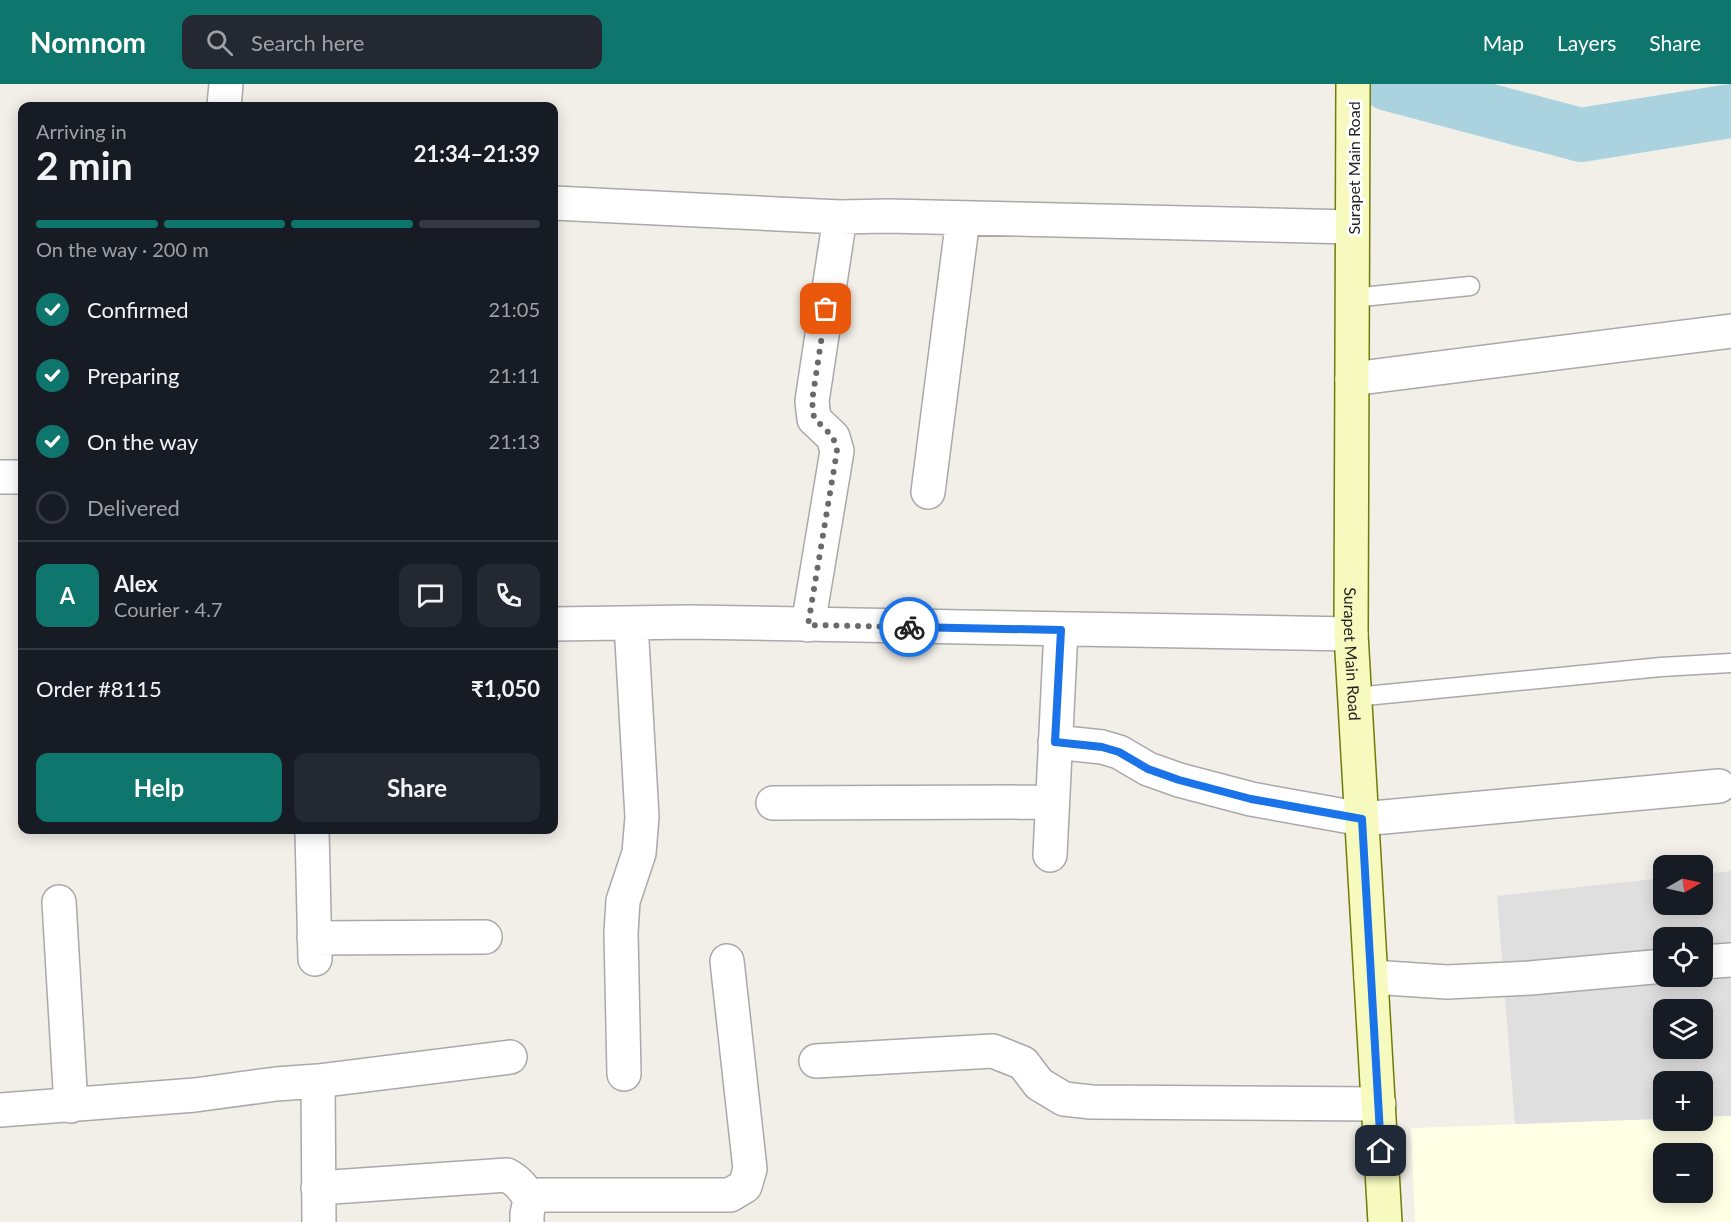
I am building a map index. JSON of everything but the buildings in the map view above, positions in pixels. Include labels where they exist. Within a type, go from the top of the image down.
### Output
[{"type":"main road","name":"Surapet Main Road","points":[[1353,92],[1351,634],[1385,1222]]},
{"type":"street","points":[[224,102],[226,84]]},
{"type":"street","points":[[558,202],[840,217],[1352,227]]},
{"type":"street","points":[[808,625],[837,451],[833,437],[814,418],[812,401],[840,217]]},
{"type":"street","points":[[928,492],[963,218]]},
{"type":"street","points":[[1352,379],[1731,331]]},
{"type":"street","points":[[0,477],[18,477]]},
{"type":"street","points":[[558,624],[691,622],[1351,634]]},
{"type":"street","points":[[624,1074],[621,933],[623,901],[639,853],[642,817],[631,623]]},
{"type":"street","points":[[1050,855],[1061,630]]},
{"type":"street","points":[[1055,742],[1102,747],[1119,752],[1148,769],[1179,780],[1251,799],[1362,819],[1719,786]]},
{"type":"street","points":[[773,802],[1053,802]]},
{"type":"street","points":[[312,834],[315,948],[485,937]]},
{"type":"street","points":[[59,902],[71,1106]]},
{"type":"street","points":[[1713,961],[1731,960]]},
{"type":"street","points":[[529,1211],[540,1195],[730,1195],[745,1186],[750,1169],[727,961]]},
{"type":"street","points":[[1371,977],[1447,982],[1530,978],[1653,967]]},
{"type":"street","points":[[816,1061],[993,1051],[1023,1063],[1039,1084],[1064,1099],[1091,1102],[1379,1104]]},
{"type":"street","points":[[0,1110],[195,1095],[510,1057]]},
{"type":"street","points":[[318,1081],[319,1222]]},
{"type":"street","points":[[318,1188],[507,1175],[515,1179],[525,1190],[529,1211]]},
{"type":"lane","points":[[1352,298],[1470,286]]},
{"type":"lane","points":[[1355,697],[1638,669],[1731,663]]},
{"type":"shaded area","points":[[1731,871],[1731,1116],[1713,1117],[1713,1071],[1653,1071],[1653,1119],[1515,1124],[1497,896],[1653,879],[1653,915],[1713,915],[1713,873]]},
{"type":"shaded area","points":[[1731,1116],[1731,1222],[1415,1222],[1411,1128],[1653,1119],[1653,1131],[1713,1131],[1713,1117]]},
{"type":"waterway","points":[[1388,84],[1581,135],[1731,111]]},
{"type":"way so far","points":[[826,309],[812,401],[814,418],[833,437],[837,451],[808,625],[909,627]]},
{"type":"route","points":[[909,627],[1061,630],[1055,742],[1102,747],[1119,752],[1148,769],[1179,780],[1251,799],[1362,819],[1381,1151]]}]
